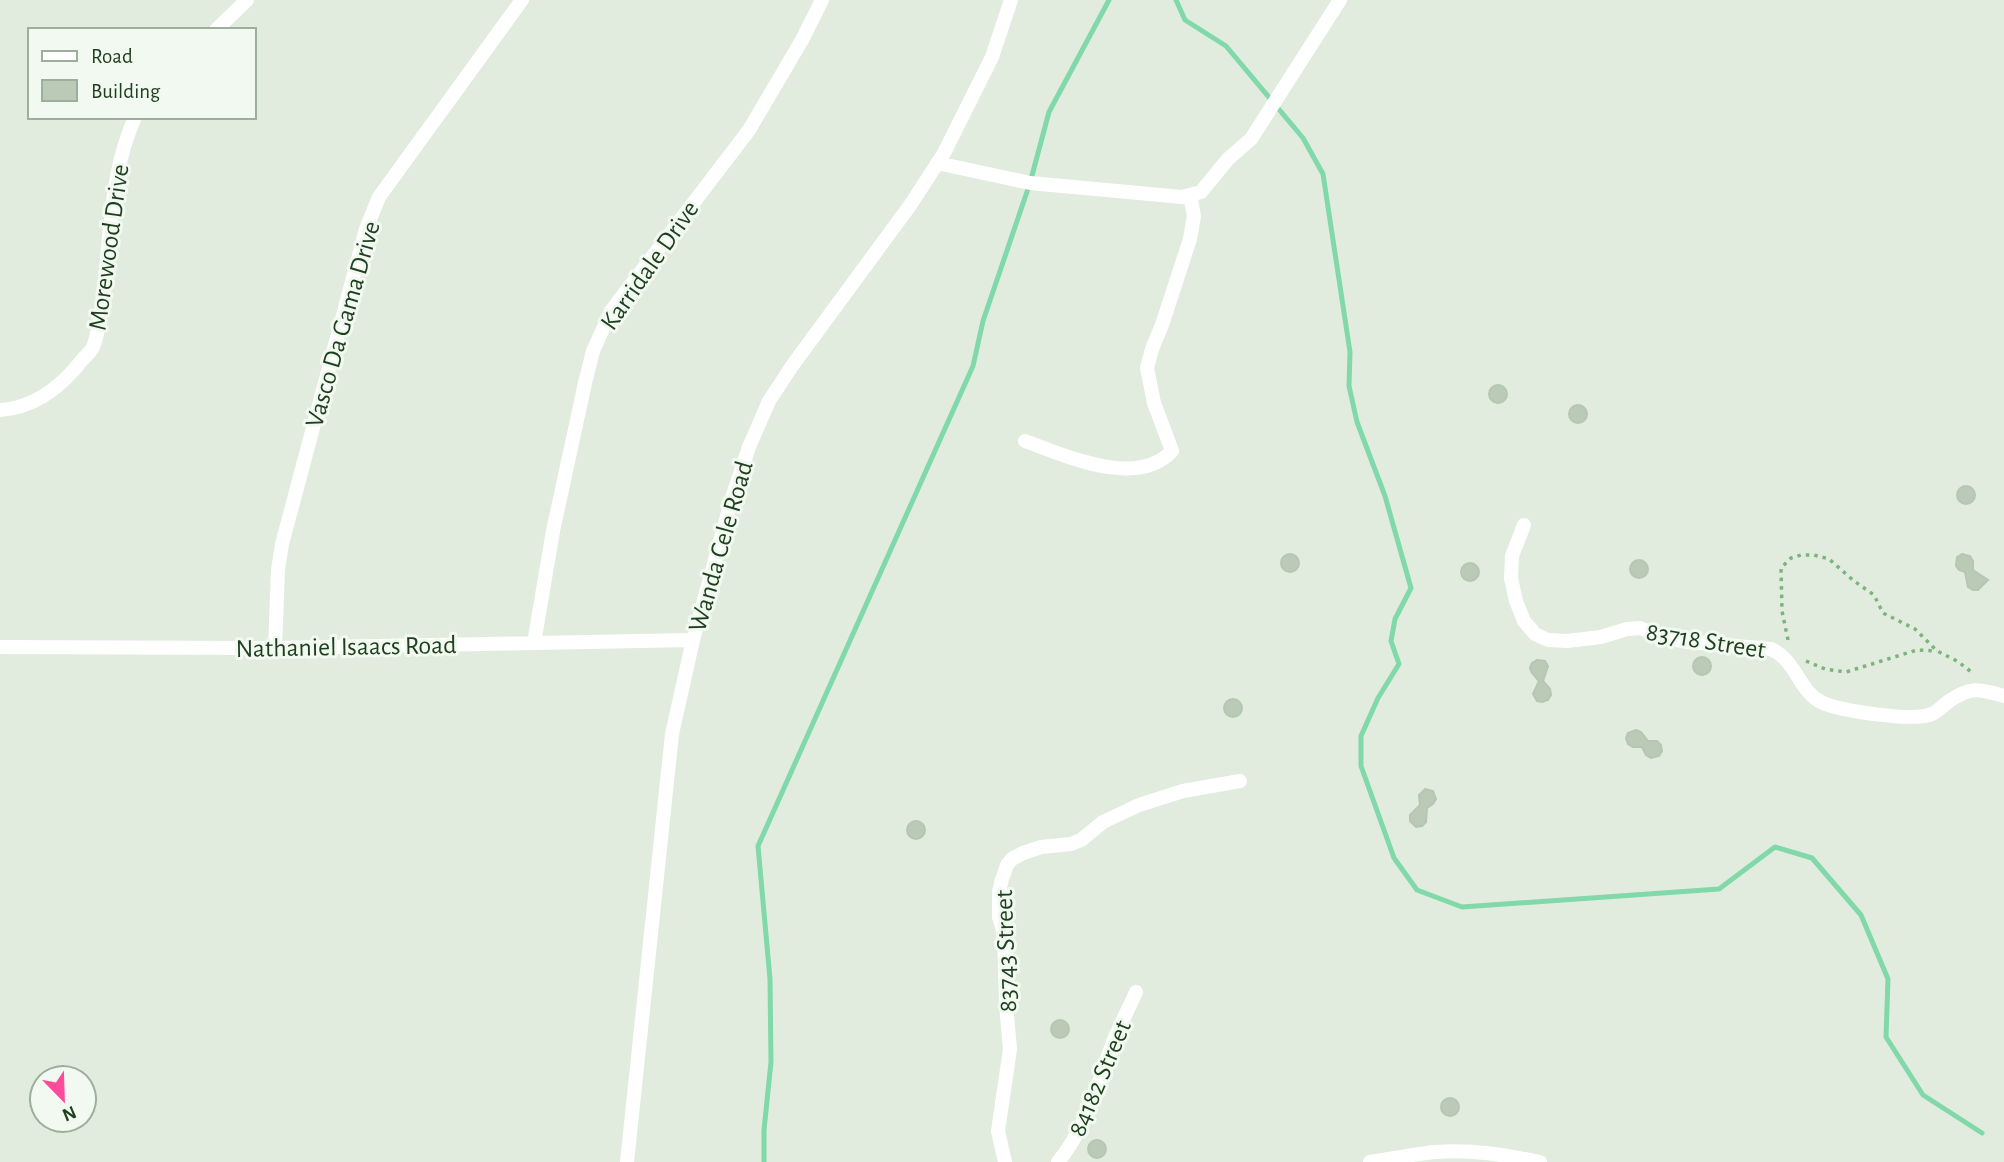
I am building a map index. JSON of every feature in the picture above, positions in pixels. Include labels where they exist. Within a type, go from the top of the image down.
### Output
[{"type":"street","points":[[218,28],[247,0]]},
{"type":"street","name":"Vasco Da Gama Drive","points":[[275,649],[278,570],[282,544],[366,229],[379,197],[522,0]]},
{"type":"street","name":"Karridale Drive","points":[[534,643],[553,531],[593,351],[611,311],[749,130],[802,40],[822,0]]},
{"type":"street","name":"Wanda Cele Road","points":[[626,1162],[672,734],[693,640],[732,498],[749,447],[769,401],[911,204],[937,163],[992,57],[1011,0]]},
{"type":"street","points":[[937,163],[1030,183],[1182,197],[1201,192],[1228,159],[1251,139],[1340,0]]},
{"type":"street","name":"Morewood Drive","points":[[0,411],[13,410],[44,397],[71,376],[93,347],[101,310],[117,172],[125,140],[134,119]]},
{"type":"street","points":[[1025,440],[1102,467],[1130,469],[1165,458],[1172,450],[1154,403],[1147,368],[1190,239],[1194,216],[1190,195]]},
{"type":"street","name":"83718 Street","points":[[1524,525],[1512,556],[1511,578],[1524,621],[1535,634],[1548,640],[1567,642],[1640,628],[1670,639],[1771,649],[1782,654],[1810,694],[1819,702],[1836,708],[1914,718],[1932,714],[1960,694],[1975,688],[2004,696]]},
{"type":"street","name":"Nathaniel Isaacs Road","points":[[0,647],[275,649],[693,640]]},
{"type":"street","name":"83743 Street","points":[[1005,1162],[998,1131],[1010,1049],[1004,933],[999,917],[999,892],[1007,865],[1023,853],[1081,840],[1103,822],[1139,805],[1183,791],[1240,781]]},
{"type":"street","name":"84182 Street","points":[[1058,1162],[1067,1151],[1098,1088],[1114,1040],[1136,992]]},
{"type":"street","points":[[1370,1162],[1435,1152],[1468,1152],[1501,1154],[1540,1162]]},
{"type":"path","points":[[1788,644],[1782,611],[1781,568],[1791,558],[1814,555],[1829,559],[1874,595],[1884,613],[1915,629],[1937,651],[1957,661],[1977,676]]},
{"type":"path","points":[[1803,660],[1825,669],[1846,672],[1917,650],[1937,651]]},
{"type":"building","points":[[1498,385],[1504,388],[1507,394],[1504,400],[1498,403],[1492,400],[1489,394],[1492,388]]},
{"type":"building","points":[[1578,405],[1584,408],[1587,414],[1584,420],[1578,423],[1572,420],[1569,414],[1572,408]]},
{"type":"building","points":[[1966,486],[1972,489],[1975,495],[1972,501],[1966,504],[1960,501],[1957,495],[1960,489]]},
{"type":"building","points":[[1290,554],[1296,557],[1299,563],[1296,569],[1290,572],[1284,569],[1281,563],[1284,557]]},
{"type":"building","points":[[1962,554],[1970,556],[1973,570],[1988,580],[1978,590],[1968,587],[1965,572],[1956,566],[1957,557]]},
{"type":"building","points":[[1639,560],[1645,563],[1648,569],[1645,575],[1639,578],[1633,575],[1630,569],[1633,563]]},
{"type":"building","points":[[1470,563],[1476,566],[1479,572],[1476,578],[1470,581],[1464,578],[1461,572],[1464,566]]},
{"type":"building","points":[[1702,657],[1708,660],[1711,666],[1708,672],[1702,675],[1696,672],[1693,666],[1696,660]]},
{"type":"building","points":[[1537,660],[1545,661],[1548,666],[1543,681],[1550,689],[1551,695],[1548,700],[1542,702],[1537,701],[1533,694],[1539,681],[1530,668]]},
{"type":"building","points":[[1233,699],[1239,702],[1242,708],[1239,714],[1233,717],[1227,714],[1224,708],[1227,702]]},
{"type":"building","points":[[1636,730],[1648,741],[1657,741],[1661,745],[1659,756],[1651,758],[1642,747],[1628,744],[1628,733]]},
{"type":"building","points":[[1425,789],[1433,791],[1436,799],[1427,808],[1426,822],[1416,827],[1410,821],[1410,815],[1420,805],[1419,795]]},
{"type":"building","points":[[916,821],[922,824],[925,830],[922,836],[916,839],[910,836],[907,830],[910,824]]},
{"type":"building","points":[[1060,1020],[1066,1023],[1069,1029],[1066,1035],[1060,1038],[1054,1035],[1051,1029],[1054,1023]]},
{"type":"building","points":[[1450,1098],[1456,1101],[1459,1107],[1456,1113],[1450,1116],[1444,1113],[1441,1107],[1444,1101]]},
{"type":"building","points":[[1097,1140],[1103,1143],[1106,1149],[1103,1155],[1097,1158],[1091,1155],[1088,1149],[1091,1143]]},
{"type":"waterway","points":[[764,1162],[764,1130],[771,1062],[770,979],[758,846],[973,366],[983,321],[1030,183],[1049,112],[1109,0]]},
{"type":"waterway","points":[[1176,0],[1185,20],[1226,46],[1303,138],[1323,174],[1350,352],[1349,386],[1357,422],[1385,496],[1411,588],[1395,619],[1391,641],[1399,664],[1378,698],[1361,736],[1361,766],[1394,858],[1417,890],[1462,907],[1719,889],[1775,847],[1812,858],[1861,915],[1888,979],[1886,1037],[1923,1095],[1982,1133]]}]
